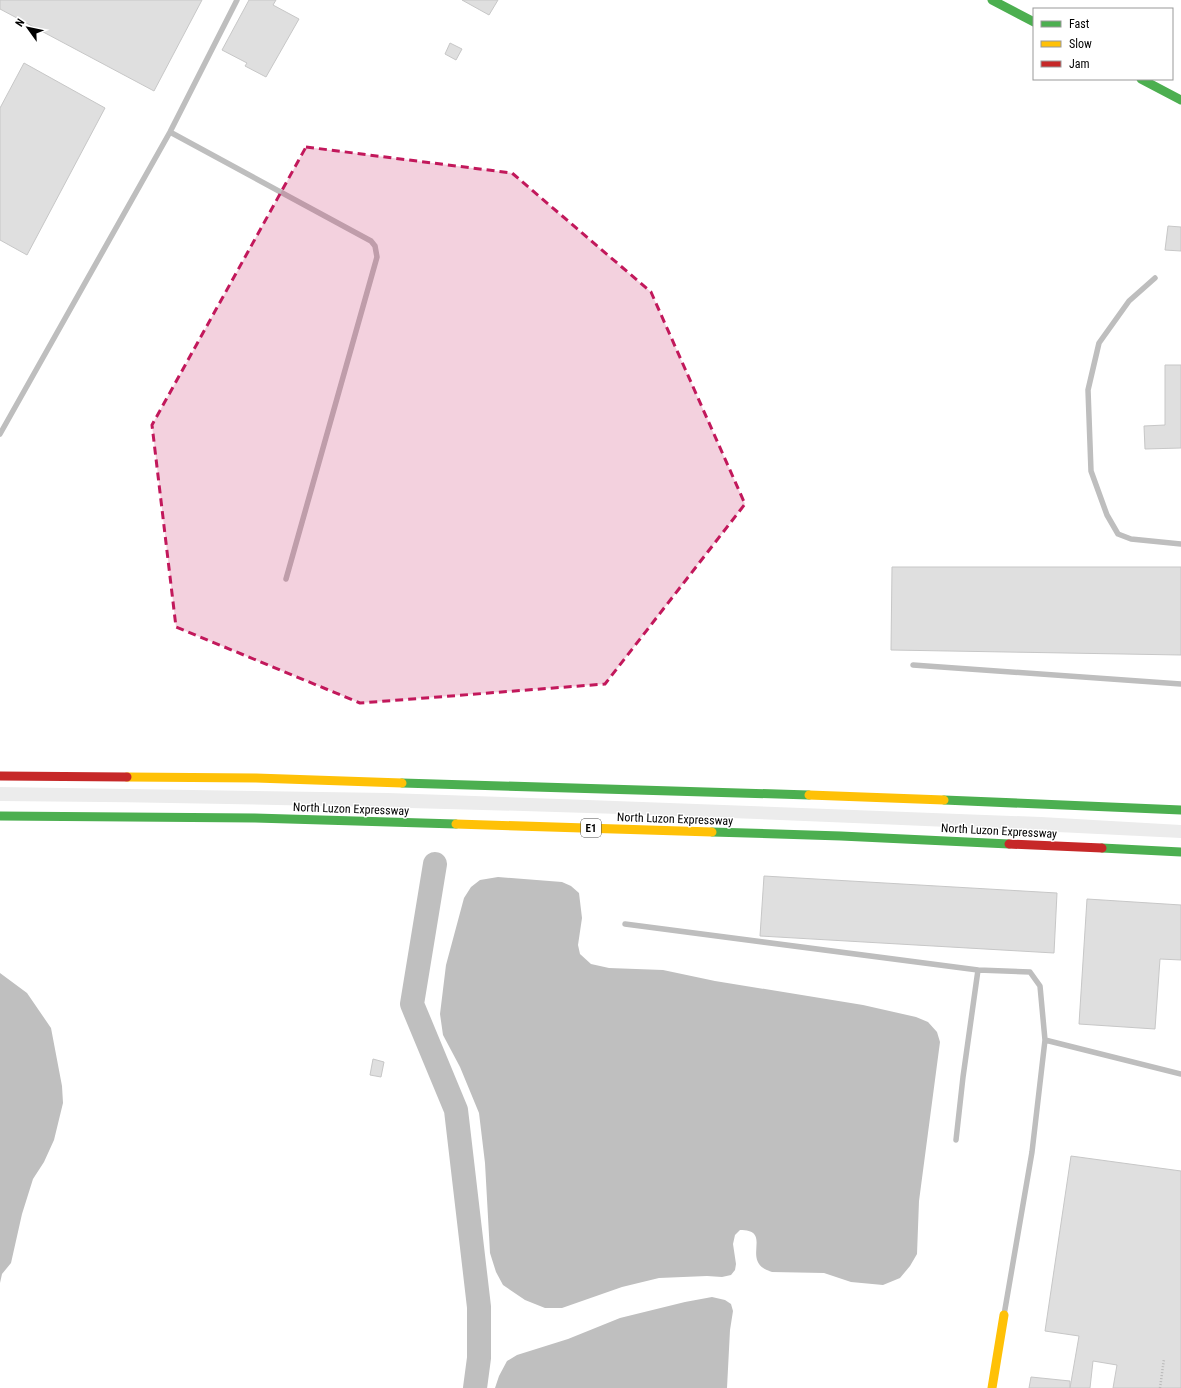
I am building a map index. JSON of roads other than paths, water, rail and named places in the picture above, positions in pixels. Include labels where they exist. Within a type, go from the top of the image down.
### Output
[{"type":"main road","points":[[992,0],[1033,21]]},
{"type":"main road","points":[[1143,80],[1181,100]]},
{"type":"main road","points":[[0,776],[264,778],[840,796],[1181,810]]},
{"type":"main road","name":"North Luzon Expressway","points":[[0,816],[255,818],[818,835],[1181,852]]},
{"type":"main road","points":[[992,1388],[1004,1314]]},
{"type":"lane","points":[[0,434],[170,132],[237,0]]},
{"type":"lane","points":[[170,132],[371,241],[376,246],[377,257],[286,579]]},
{"type":"lane","points":[[1154,278],[1129,301],[1099,343],[1088,390],[1091,471],[1107,515],[1118,534],[1131,539],[1181,544]]},
{"type":"lane","points":[[913,665],[1181,684]]},
{"type":"lane","points":[[625,924],[978,970],[1030,972],[1040,986],[1045,1040],[1032,1152],[1004,1314]]},
{"type":"lane","points":[[956,1140],[978,970]]},
{"type":"lane","points":[[1045,1040],[1181,1074]]},
{"type":"waterway","points":[[435,864],[412,1004],[456,1110],[479,1307],[479,1358],[475,1388]]}]
